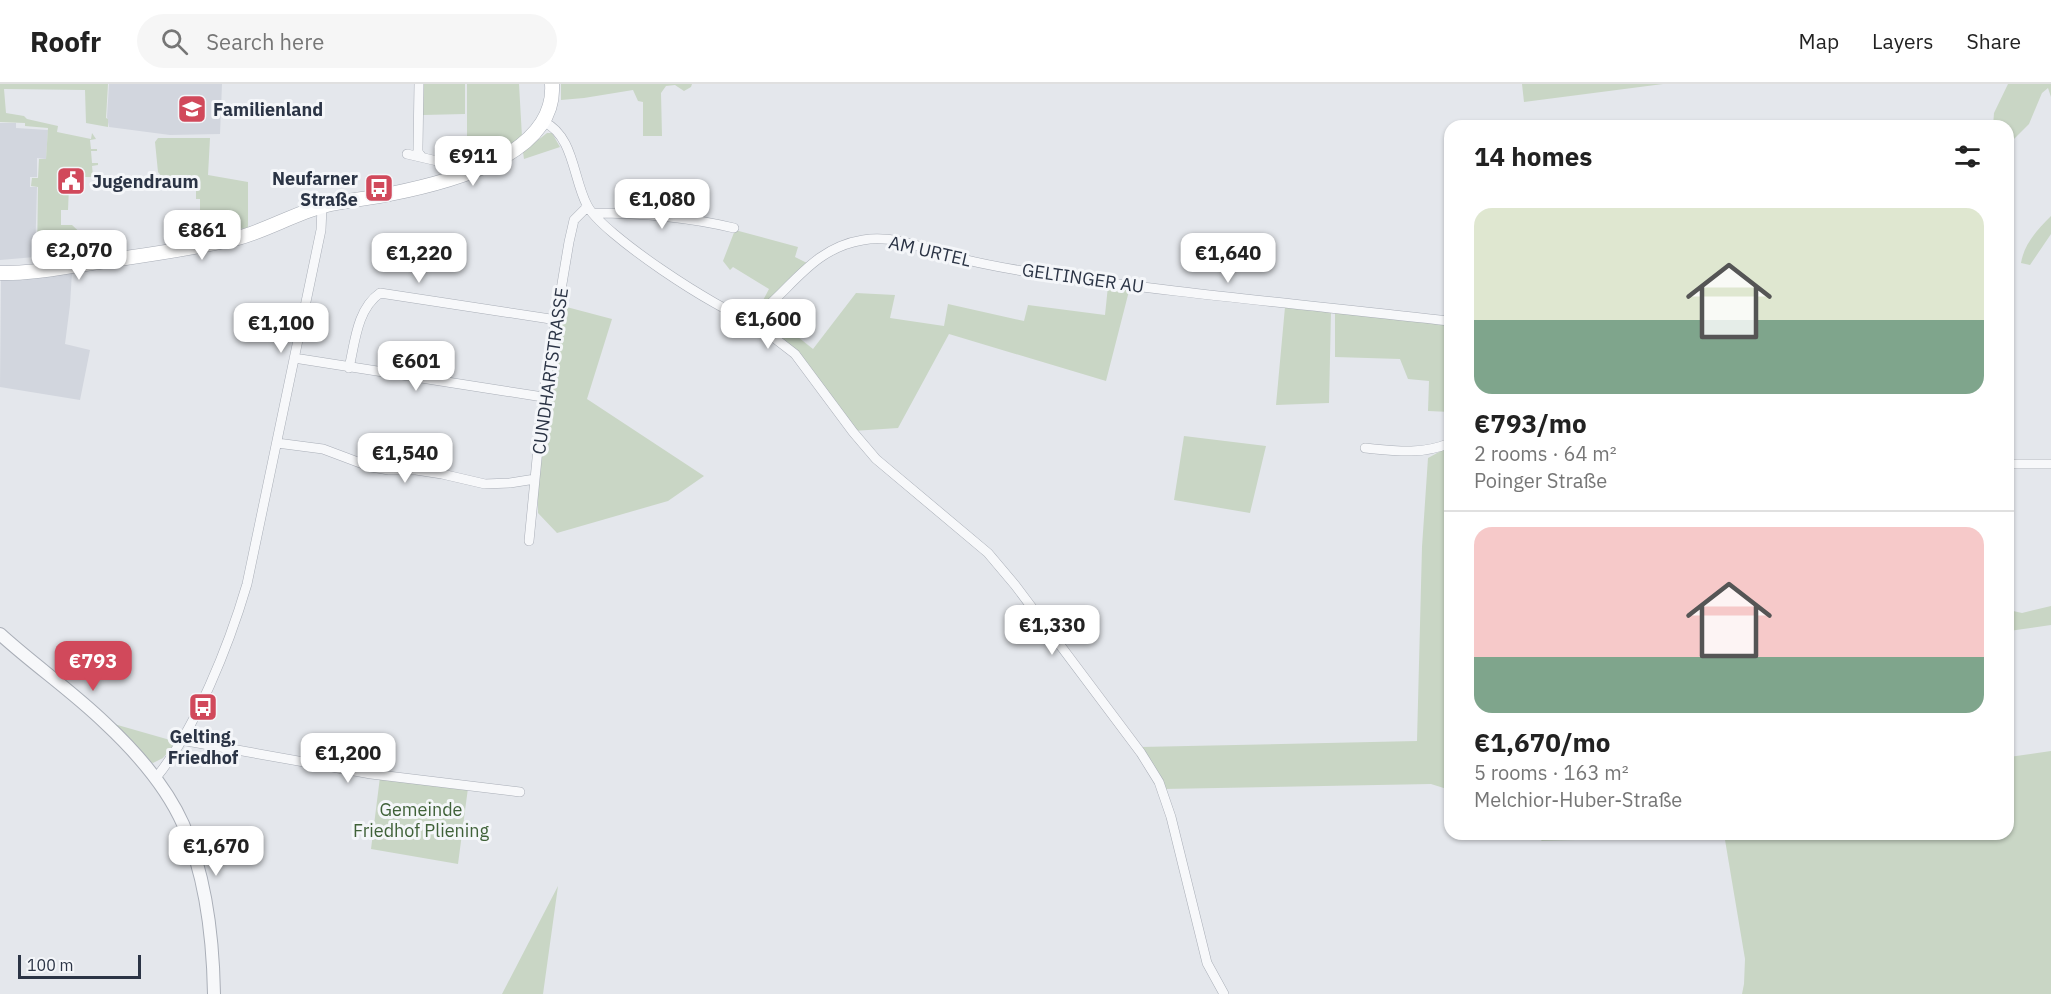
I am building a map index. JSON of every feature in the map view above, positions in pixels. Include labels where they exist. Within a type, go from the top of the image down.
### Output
[{"type":"main road","points":[[0,273],[53,269],[208,244],[253,233],[322,207],[415,189],[461,175],[513,151],[531,138],[544,122],[550,109],[552,84]]},
{"type":"street","points":[[418,84],[418,152],[422,157]]},
{"type":"street","points":[[544,122],[558,131],[564,142],[590,210],[618,238],[652,264],[734,314],[751,320],[795,354],[876,459],[988,553],[1015,585],[1142,753],[1159,782],[1172,817],[1207,963],[1224,994]]},
{"type":"street","points":[[407,154],[455,166],[461,175]]},
{"type":"street","points":[[155,779],[181,740],[220,661],[237,617],[257,543],[321,230],[322,207]]},
{"type":"street","points":[[590,210],[704,221],[734,228]]},
{"type":"street","name":"CUNDHARTSTRASSE","points":[[530,542],[543,398],[569,242],[574,219],[590,210]]},
{"type":"street","name":"AM URTEL","points":[[751,320],[812,263],[840,247],[861,240],[893,240],[949,256],[1002,267]]},
{"type":"street","name":"GELTINGER AU","points":[[1002,267],[1248,300],[1444,320]]},
{"type":"street","points":[[349,368],[358,327],[366,307],[372,298],[380,293],[557,320]]},
{"type":"street","points":[[294,358],[543,398]]},
{"type":"street","points":[[277,442],[323,449],[371,467],[434,473],[485,484],[535,479]]},
{"type":"street","points":[[1365,448],[1407,452],[1433,449],[1444,445]]},
{"type":"street","points":[[2014,464],[2051,464]]},
{"type":"street","points":[[0,634],[105,723],[141,760],[182,822],[202,885],[212,951],[214,994]]},
{"type":"street","points":[[181,740],[371,774],[520,792]]},
{"type":"shaded area","points":[[109,84],[222,84],[220,134],[170,135],[109,127],[107,117]]},
{"type":"shaded area","points":[[0,123],[16,123],[16,128],[48,130],[46,159],[37,158],[37,177],[30,177],[30,187],[37,187],[35,257],[0,260]]},
{"type":"shaded area","points":[[72,272],[65,344],[90,350],[80,400],[0,387],[1,279]]},
{"type":"green space","points":[[0,84],[108,84],[106,118],[108,127],[86,123],[85,90],[4,89],[6,113],[58,126],[57,132],[91,139],[92,133],[96,139],[90,140],[91,149],[97,149],[97,151],[91,151],[92,163],[98,163],[92,166],[93,176],[65,177],[65,187],[69,187],[68,210],[61,210],[61,225],[72,225],[87,239],[86,249],[89,252],[37,260],[38,187],[31,186],[32,178],[38,178],[39,159],[46,159],[48,128],[25,126],[25,123],[0,122]]},
{"type":"green space","points":[[423,84],[465,84],[465,114],[423,115]]},
{"type":"green space","points":[[467,84],[519,84],[522,137],[506,148],[467,167]]},
{"type":"green space","points":[[561,84],[692,84],[684,91],[675,85],[666,86],[661,93],[662,136],[643,136],[643,102],[638,101],[633,90],[561,100]]},
{"type":"green space","points":[[1522,84],[1663,84],[1524,102]]},
{"type":"green space","points":[[2008,84],[2051,84],[2051,97],[2048,88],[2042,93],[2029,124],[2014,139],[2014,120],[1993,120],[1994,113]]},
{"type":"green space","points":[[547,133],[552,133],[560,147],[524,159],[523,152]]},
{"type":"green space","points":[[158,138],[210,138],[208,175],[248,182],[248,228],[194,234],[194,228],[200,227],[200,216],[193,216],[194,213],[200,212],[200,199],[196,199],[196,180],[176,182],[175,177],[162,177],[158,172],[155,142]]},
{"type":"green space","points":[[2051,216],[2051,234],[2030,265],[2021,263],[2028,243]]},
{"type":"green space","points":[[735,230],[798,247],[795,257],[807,263],[752,313],[749,310],[761,304],[769,289],[733,267],[730,270],[723,261]]},
{"type":"green space","points":[[1108,286],[1130,287],[1106,381],[949,334],[898,428],[853,431],[797,350],[760,324],[762,317],[768,313],[813,349],[856,293],[895,295],[890,318],[944,326],[948,304],[1024,321],[1028,305],[1105,315]]},
{"type":"green space","points":[[559,305],[612,319],[587,399],[704,476],[668,501],[557,533],[538,513],[538,484],[541,425],[560,328]]},
{"type":"green space","points":[[1285,307],[1331,311],[1329,403],[1276,405]]},
{"type":"green space","points":[[1335,311],[1444,322],[1444,412],[1428,411],[1429,381],[1408,379],[1400,359],[1335,357]]},
{"type":"green space","points":[[1184,436],[1266,446],[1250,513],[1174,500]]},
{"type":"green space","points":[[1444,449],[1444,788],[1431,784],[1163,789],[1140,747],[1417,741],[1422,547],[1428,458]]},
{"type":"green space","points":[[371,452],[407,458],[406,467],[390,468],[369,462]]},
{"type":"green space","points":[[2051,606],[2051,625],[2014,630],[2014,611],[2022,613]]},
{"type":"green space","points":[[114,724],[170,740],[174,742],[174,745],[163,758],[153,763],[144,759]]},
{"type":"green space","points":[[2051,751],[2051,994],[1742,994],[1745,959],[1725,840],[2014,840],[2014,756]]},
{"type":"green space","name":"Gemeinde Friedhof Pliening","points":[[380,777],[468,788],[458,864],[371,849]]},
{"type":"green space","points":[[558,886],[543,994],[502,994]]},
{"type":"place","name":"Familienland","points":[[192,109]]},
{"type":"place","name":"Jugendraum","points":[[71,181]]},
{"type":"place","name":"Neufarner Straße","points":[[379,188]]},
{"type":"place","name":"Gelting, Friedhof","points":[[203,707]]}]
